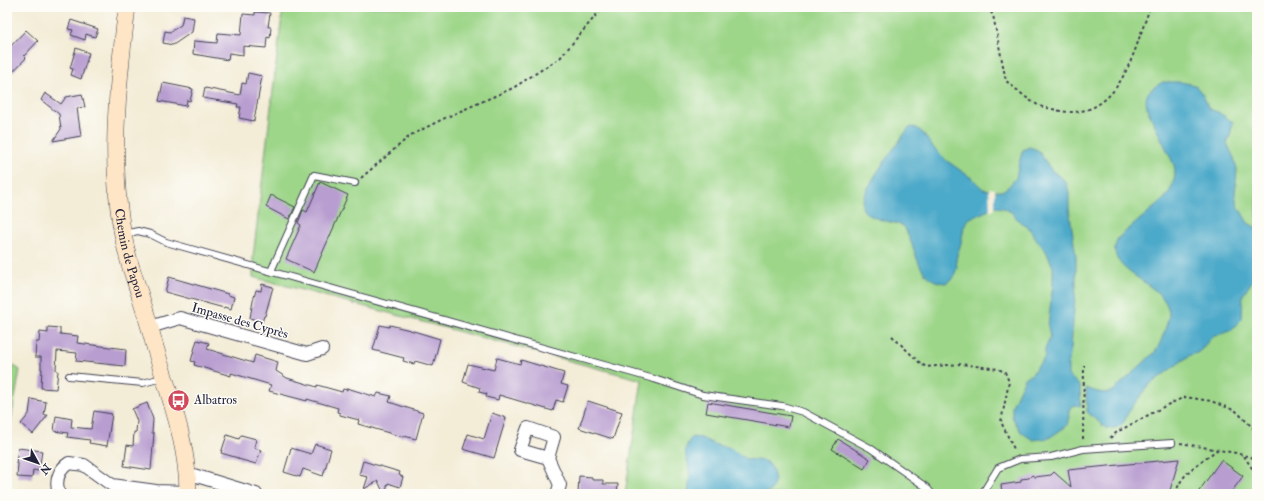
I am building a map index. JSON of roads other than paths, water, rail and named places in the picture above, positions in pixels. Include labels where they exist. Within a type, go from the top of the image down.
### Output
[{"type":"street","name":"Chemin de Papou","points":[[127,7],[117,115],[116,175],[123,234],[128,257],[165,376],[182,439],[187,473],[188,493]]},
{"type":"street","name":"Impasse des Cyprès","points":[[150,327],[180,318],[307,354],[322,349]]},
{"type":"street","points":[[548,458],[560,485],[558,494]]},
{"type":"street","points":[[59,494],[57,488],[58,476],[62,468],[69,463],[84,465],[112,485],[156,492],[188,493]]},
{"type":"street","points":[[187,473],[256,494]]},
{"type":"lane","points":[[271,271],[314,175],[355,183]]},
{"type":"lane","points":[[123,234],[138,231],[150,234],[166,242],[654,379],[702,395],[782,406],[804,412],[870,448],[926,487],[932,494]]},
{"type":"lane","points":[[69,376],[143,383],[157,380],[165,376]]},
{"type":"lane","points":[[982,494],[998,468],[1020,459],[1051,457],[1083,448],[1172,443]]},
{"type":"water","points":[[1163,82],[1181,82],[1195,85],[1203,95],[1209,109],[1218,112],[1233,122],[1227,143],[1237,169],[1235,195],[1238,206],[1248,223],[1257,228],[1257,274],[1243,295],[1242,319],[1230,331],[1212,337],[1201,350],[1190,355],[1149,385],[1129,411],[1124,422],[1120,426],[1111,429],[1106,428],[1087,412],[1086,388],[1103,393],[1113,391],[1155,352],[1162,339],[1169,316],[1165,302],[1158,293],[1126,269],[1118,260],[1115,250],[1118,238],[1164,199],[1173,184],[1175,175],[1174,165],[1148,111],[1146,100],[1150,90]]},
{"type":"water","points":[[912,127],[917,128],[924,134],[931,145],[947,161],[973,179],[983,189],[1002,191],[1008,187],[1016,178],[1023,150],[1029,147],[1038,150],[1052,171],[1060,176],[1067,184],[1076,257],[1076,285],[1068,375],[1080,386],[1081,406],[1076,405],[1071,407],[1069,410],[1070,417],[1068,425],[1049,438],[1033,440],[1021,432],[1012,417],[1012,406],[1025,378],[1032,374],[1037,366],[1042,362],[1045,356],[1045,349],[1050,338],[1048,326],[1053,283],[1053,267],[1046,251],[1028,227],[1021,223],[1011,212],[1003,208],[996,207],[968,219],[964,227],[956,259],[957,268],[953,278],[946,283],[939,282],[927,276],[920,266],[904,226],[878,219],[864,211],[862,205],[865,195],[878,170],[908,129]]},
{"type":"water","points":[[692,437],[701,438],[716,445],[730,448],[746,459],[764,461],[768,463],[772,468],[775,480],[772,489],[766,494],[688,494],[689,474],[686,447]]},
{"type":"place","name":"Albatros","points":[[179,400]]}]
